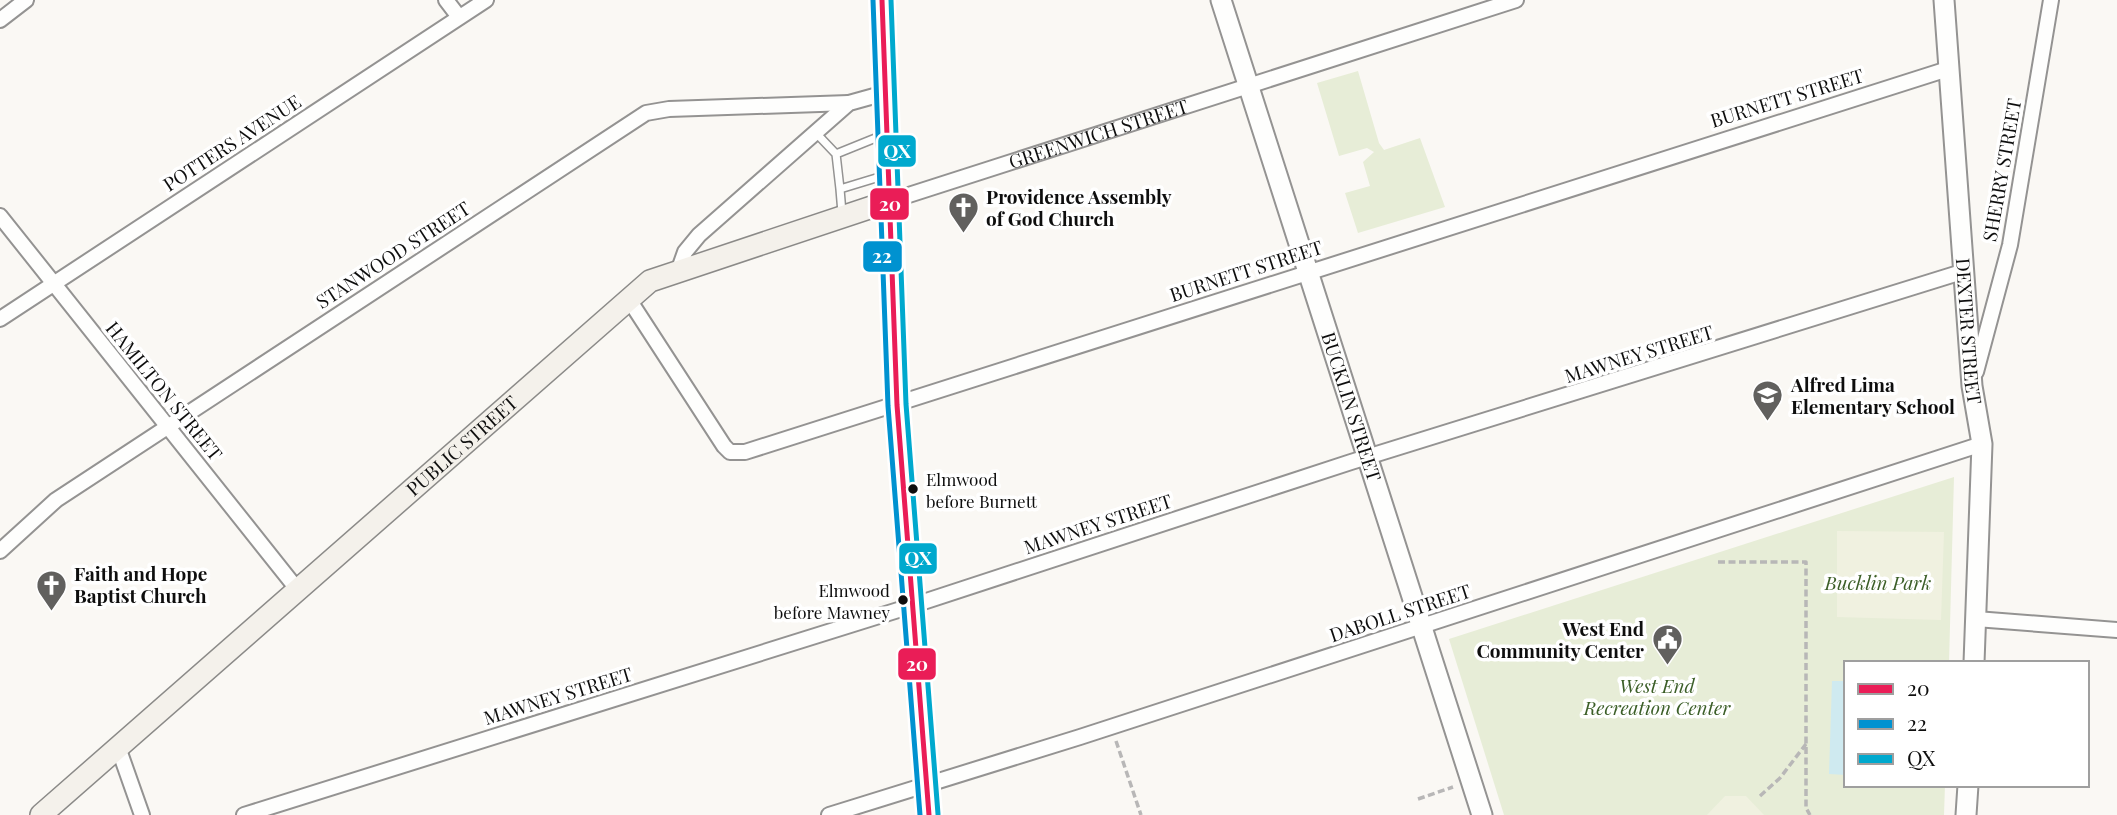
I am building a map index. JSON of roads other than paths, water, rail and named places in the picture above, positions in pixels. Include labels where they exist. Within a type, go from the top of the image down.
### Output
[{"type":"main road","points":[[882,0],[897,405],[929,815]]},
{"type":"main road","name":"GREENWICH STREET","points":[[679,269],[890,201]]},
{"type":"main road","name":"PUBLIC STREET","points":[[41,815],[628,298],[654,278],[679,269]]},
{"type":"street","points":[[0,20],[26,0]]},
{"type":"street","points":[[446,0],[459,17]]},
{"type":"street","name":"POTTERS AVENUE","points":[[0,319],[486,0]]},
{"type":"street","name":"BUCKLIN STREET","points":[[1221,0],[1482,815]]},
{"type":"street","name":"GREENWICH STREET","points":[[890,201],[1516,0]]},
{"type":"street","name":"DEXTER STREET","points":[[1944,0],[1972,386],[1982,444],[1974,661]]},
{"type":"street","name":"SHERRY STREET","points":[[1972,386],[2010,245],[2051,0]]},
{"type":"street","name":"BURNETT STREET","points":[[628,298],[730,452],[745,452],[1770,123],[1951,68]]},
{"type":"street","points":[[679,269],[685,252],[699,235],[849,103],[886,93]]},
{"type":"street","name":"STANWOOD STREET","points":[[0,551],[56,500],[166,425],[646,113],[669,108],[849,103]]},
{"type":"street","name":"HAMILTON STREET","points":[[0,216],[297,589]]},
{"type":"street","name":"MAWNEY STREET","points":[[244,815],[911,606],[1366,457],[1965,271]]},
{"type":"street","name":"DABOLL STREET","points":[[829,815],[1982,444]]},
{"type":"street","points":[[1976,619],[2117,630]]},
{"type":"street","points":[[118,747],[142,815]]},
{"type":"street","points":[[1966,815],[1968,787]]},
{"type":"lane","points":[[816,132],[836,154],[842,216]]},
{"type":"lane","points":[[836,154],[887,133]]},
{"type":"lane","points":[[840,190],[889,174]]},
{"type":"water","points":[[1832,681],[1844,681],[1844,775],[1829,774]]},
{"type":"place","name":"Providence Assembly of God Church","points":[[963,235]]},
{"type":"place","name":"Alfred Lima Elementary School","points":[[1768,423]]},
{"type":"place","name":"Elmwood before Burnett","points":[[913,489]]},
{"type":"place","name":"Elmwood before Mawney","points":[[903,600]]},
{"type":"place","name":"Faith and Hope Baptist Church","points":[[51,612]]},
{"type":"place","name":"West End Community Center","points":[[1667,667]]},
{"type":"park label","name":"Bucklin Park","points":[[1878,583]]},
{"type":"park label","name":"West End Recreation Center","points":[[1657,697]]}]
